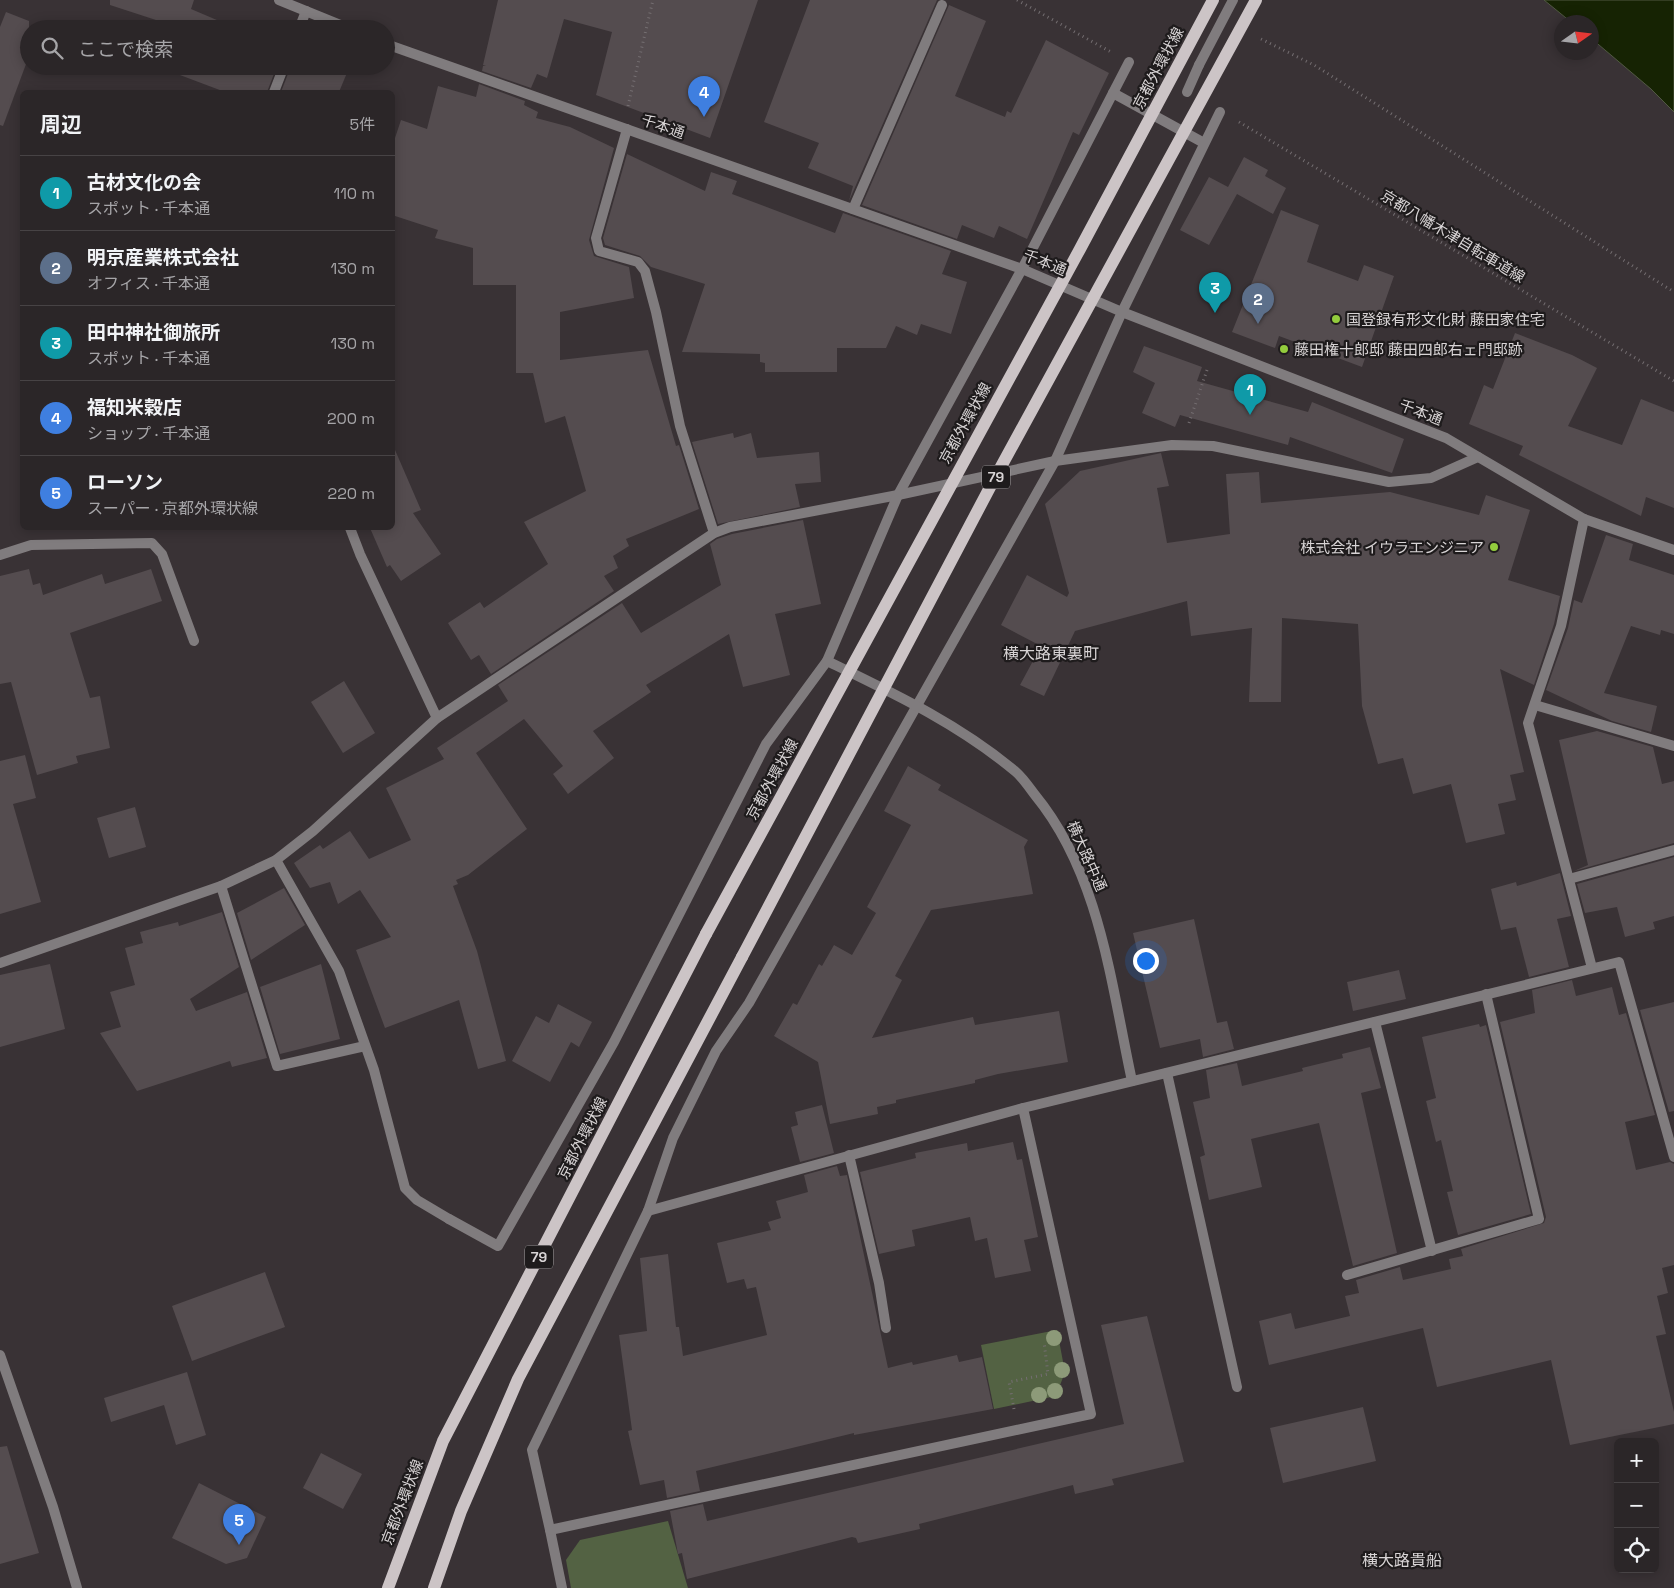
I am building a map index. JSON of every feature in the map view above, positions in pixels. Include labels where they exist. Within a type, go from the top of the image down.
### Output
[{"type":"main road","name":"京都外環状線","points":[[388,1588],[443,1441],[706,934],[1080,249],[1213,0]]},
{"type":"main road","name":"79","points":[[434,1588],[461,1511],[518,1379],[997,474],[1256,0]]},
{"type":"street","points":[[279,0],[328,20]]},
{"type":"street","points":[[1187,92],[1232,0]]},
{"type":"street","points":[[853,209],[942,5]]},
{"type":"street","points":[[302,20],[306,11]]},
{"type":"street","name":"千本通","points":[[395,47],[1022,269],[1122,312],[1446,438],[1584,519],[1674,550]]},
{"type":"street","points":[[276,860],[339,971],[365,1046],[405,1188],[417,1200],[498,1246],[614,1042],[766,744],[828,661],[898,495],[1022,269],[1129,62]]},
{"type":"street","points":[[275,90],[281,75]]},
{"type":"street","points":[[1113,92],[1204,143]]},
{"type":"street","points":[[562,1588],[532,1450],[648,1211],[673,1138],[716,1051],[749,1003],[1055,461],[1122,312],[1220,112]]},
{"type":"street","points":[[625,129],[596,238],[599,251],[638,262],[644,271],[656,312],[680,426],[714,533]]},
{"type":"street","points":[[0,963],[220,886],[276,860],[313,831],[437,718],[714,533],[730,527],[898,495],[1055,461],[1181,445],[1213,446],[1389,482],[1431,478],[1478,457]]},
{"type":"street","points":[[1584,519],[1561,626],[1528,723],[1592,968]]},
{"type":"street","points":[[351,530],[360,554],[437,718]]},
{"type":"street","points":[[0,555],[31,545],[152,543],[162,554],[194,641]]},
{"type":"street","name":"横大路中通","points":[[828,661],[918,705],[969,736],[1017,773],[1052,816],[1076,861],[1093,906],[1132,1081]]},
{"type":"street","points":[[1535,705],[1674,746]]},
{"type":"street","points":[[1569,879],[1674,850]]},
{"type":"street","points":[[220,886],[277,1066],[365,1046]]},
{"type":"street","points":[[648,1211],[1023,1108],[1618,962],[1674,1157]]},
{"type":"street","points":[[1346,1275],[1539,1220],[1486,994]]},
{"type":"street","points":[[1375,1022],[1432,1251]]},
{"type":"street","points":[[1167,1073],[1237,1387]]},
{"type":"street","points":[[550,1530],[1091,1414],[1023,1108]]},
{"type":"street","points":[[849,1156],[879,1283],[886,1328]]},
{"type":"street","points":[[0,1355],[52,1507],[77,1588]]},
{"type":"path","points":[[625,129],[654,0]]},
{"type":"path","points":[[1017,0],[1129,62]]},
{"type":"path","points":[[1252,35],[1314,65],[1674,292]]},
{"type":"path","name":"京都八幡木津自転車道線","points":[[1220,112],[1674,381]]},
{"type":"path","points":[[1181,445],[1215,347]]},
{"type":"path","points":[[1019,1430],[1008,1382],[1048,1374],[1044,1342]]},
{"type":"shaded area","points":[[1544,0],[1674,0],[1674,112],[1651,89],[1599,45],[1599,15],[1562,15]]},
{"type":"shaded area","points":[[1057,1330],[1065,1372],[1056,1396],[994,1409],[981,1345]]},
{"type":"shaded area","points":[[668,1521],[688,1588],[571,1588],[566,1560],[580,1540]]},
{"type":"building","points":[[110,0],[194,0],[191,9],[217,20],[156,20],[110,5]]},
{"type":"building","points":[[498,0],[758,0],[710,138],[596,95],[612,32],[564,19],[547,78],[537,74],[531,88],[482,71],[483,66],[486,66],[483,65]]},
{"type":"building","points":[[810,0],[937,0],[849,201],[853,186],[808,168],[819,143],[764,122]]},
{"type":"building","points":[[949,5],[986,21],[955,96],[1005,117],[1007,111],[1011,113],[1046,40],[1109,73],[1079,135],[1073,132],[1027,239],[999,226],[994,238],[962,225],[957,239],[862,205]]},
{"type":"building","points":[[6,12],[26,20],[20,20],[20,75],[22,75],[3,126],[0,125],[0,27]]},
{"type":"building","points":[[180,75],[274,75],[268,90],[220,90]]},
{"type":"building","points":[[288,75],[346,75],[340,90],[282,90]]},
{"type":"building","points":[[479,84],[525,101],[524,105],[538,112],[536,118],[570,127],[614,148],[589,240],[594,256],[629,267],[634,298],[560,312],[560,360],[648,350],[676,446],[679,445],[699,509],[626,539],[629,546],[613,556],[618,568],[604,576],[614,591],[491,674],[479,655],[471,660],[448,623],[480,602],[484,608],[548,564],[524,522],[586,491],[565,416],[545,423],[533,373],[516,373],[516,285],[473,285],[473,248],[435,238],[438,230],[395,216],[395,138],[401,120],[427,129],[438,86],[476,97]]},
{"type":"building","points":[[627,154],[705,191],[711,172],[737,181],[732,194],[835,233],[843,213],[951,251],[942,274],[967,282],[951,334],[921,324],[917,335],[896,326],[886,348],[837,348],[837,372],[765,372],[765,363],[760,362],[760,354],[682,352],[705,284],[651,267],[640,256],[605,245],[603,238]]},
{"type":"building","points":[[1244,157],[1268,170],[1265,176],[1286,188],[1273,214],[1237,194],[1209,245],[1180,230],[1209,177],[1228,187]]},
{"type":"building","points":[[1281,210],[1319,225],[1307,262],[1358,281],[1364,265],[1394,276],[1362,367],[1279,336],[1275,348],[1232,332]]},
{"type":"building","points":[[1515,333],[1572,355],[1597,368],[1568,426],[1622,445],[1641,399],[1674,412],[1674,508],[1646,497],[1641,516],[1519,455],[1523,446],[1469,424],[1484,385],[1493,389]]},
{"type":"building","points":[[1144,346],[1202,367],[1197,381],[1308,412],[1312,402],[1404,439],[1392,473],[1290,437],[1288,445],[1180,415],[1175,427],[1142,413],[1155,383],[1133,372]]},
{"type":"building","points":[[733,433],[734,438],[751,433],[757,458],[819,452],[821,482],[795,484],[800,507],[718,524],[692,442]]},
{"type":"building","points":[[395,450],[421,510],[413,513],[441,554],[401,581],[390,565],[387,567],[371,530],[395,530]]},
{"type":"building","points":[[1161,453],[1169,486],[1157,488],[1167,543],[1230,534],[1226,474],[1259,472],[1261,503],[1390,492],[1479,515],[1486,495],[1530,510],[1508,580],[1560,596],[1554,624],[1534,685],[1500,669],[1524,772],[1510,775],[1516,800],[1498,804],[1505,834],[1466,843],[1451,784],[1413,794],[1403,758],[1378,764],[1362,706],[1358,624],[1282,618],[1281,702],[1249,702],[1252,628],[1191,636],[1187,601],[1075,631],[1044,696],[1020,685],[1041,646],[1001,625],[1027,575],[1067,597],[1069,593],[1045,504],[1080,471]]},
{"type":"building","points":[[803,520],[821,604],[775,614],[790,675],[743,687],[729,634],[646,685],[651,692],[593,731],[614,758],[568,794],[553,774],[563,766],[524,719],[476,753],[527,829],[468,875],[456,880],[458,884],[453,886],[477,951],[506,1061],[478,1069],[459,1000],[385,1028],[356,950],[391,937],[360,890],[338,904],[330,882],[310,888],[294,863],[320,845],[323,849],[350,831],[369,859],[411,840],[386,788],[444,759],[437,748],[508,701],[498,685],[622,603],[641,633],[721,585],[710,544],[717,539],[732,534]]},
{"type":"building","points":[[1606,535],[1633,544],[1629,560],[1674,575],[1674,634],[1661,630],[1660,635],[1631,626],[1604,693],[1657,706],[1651,732],[1612,721],[1546,690],[1568,628],[1574,600],[1582,603]]},
{"type":"building","points":[[29,569],[33,585],[40,583],[43,595],[102,574],[105,584],[151,569],[162,601],[70,633],[90,698],[100,696],[110,748],[76,756],[78,763],[37,775],[11,682],[0,684],[0,576]]},
{"type":"building","points":[[344,681],[375,733],[343,753],[311,702]]},
{"type":"building","points":[[1597,731],[1653,747],[1662,784],[1674,781],[1674,843],[1574,871],[1588,865],[1559,740]]},
{"type":"building","points":[[25,755],[36,798],[13,804],[41,902],[0,914],[0,761]]},
{"type":"building","points":[[908,766],[941,785],[938,790],[1028,840],[1024,847],[1033,894],[931,910],[895,976],[902,980],[872,1038],[973,1017],[975,1025],[1059,1011],[1068,1062],[998,1074],[975,1080],[975,1083],[896,1100],[896,1103],[877,1107],[878,1114],[830,1124],[818,1062],[774,1036],[793,1003],[797,1005],[819,964],[822,966],[834,945],[852,955],[876,913],[867,907],[911,825],[884,811]]},
{"type":"building","points":[[135,807],[146,847],[109,858],[97,818]]},
{"type":"building","points":[[1674,857],[1674,916],[1653,922],[1655,929],[1625,937],[1617,907],[1585,913],[1577,884]]},
{"type":"building","points":[[1560,873],[1571,916],[1557,919],[1569,967],[1529,977],[1516,927],[1501,930],[1491,889],[1516,882],[1517,886]]},
{"type":"building","points":[[284,888],[305,925],[251,960],[237,913]]},
{"type":"building","points":[[222,912],[239,967],[190,999],[196,1011],[247,992],[267,1058],[232,1067],[230,1061],[137,1091],[100,1033],[121,1027],[110,992],[135,985],[125,948],[143,943],[140,932],[178,922],[179,926]]},
{"type":"building","points":[[1194,919],[1217,1023],[1227,1021],[1234,1049],[1203,1057],[1200,1039],[1160,1048],[1133,933]]},
{"type":"building","points":[[50,964],[65,1029],[0,1047],[0,975]]},
{"type":"building","points":[[321,964],[340,1039],[280,1054],[260,987]]},
{"type":"building","points":[[1399,970],[1406,999],[1353,1011],[1347,982]]},
{"type":"building","points":[[1572,980],[1576,996],[1612,987],[1619,1015],[1626,1013],[1655,1115],[1625,1122],[1636,1170],[1670,1162],[1674,1164],[1674,1265],[1662,1268],[1668,1293],[1657,1296],[1666,1334],[1656,1336],[1674,1412],[1674,1424],[1570,1445],[1551,1360],[1437,1387],[1423,1328],[1269,1365],[1259,1321],[1291,1313],[1295,1329],[1350,1316],[1345,1296],[1359,1293],[1356,1280],[1400,1267],[1403,1280],[1451,1269],[1449,1259],[1463,1256],[1461,1249],[1544,1223],[1546,1217],[1500,1022],[1535,1013],[1532,990]]},
{"type":"building","points":[[1674,1002],[1674,1111],[1669,1112],[1640,1010]]},
{"type":"building","points":[[558,1004],[592,1022],[579,1047],[571,1042],[550,1082],[512,1061],[536,1016],[549,1023]]},
{"type":"building","points":[[1479,1024],[1480,1027],[1486,1025],[1531,1214],[1458,1235],[1447,1192],[1453,1191],[1441,1140],[1436,1142],[1426,1101],[1436,1098],[1422,1037]]},
{"type":"building","points":[[1370,1047],[1381,1088],[1361,1093],[1397,1253],[1353,1266],[1319,1123],[1251,1139],[1262,1187],[1209,1200],[1200,1157],[1205,1155],[1193,1102],[1210,1098],[1206,1070],[1237,1063],[1242,1086],[1303,1071],[1302,1068],[1343,1058],[1342,1054]]},
{"type":"building","points":[[822,1105],[834,1153],[800,1162],[791,1127],[798,1125],[795,1112]]},
{"type":"building","points":[[1013,1142],[1017,1160],[1022,1159],[1038,1237],[1024,1240],[1031,1271],[995,1278],[987,1238],[975,1241],[970,1217],[912,1230],[915,1246],[879,1254],[860,1172],[916,1158],[915,1153],[967,1143],[968,1151]]},
{"type":"building","points":[[837,1166],[840,1176],[847,1175],[888,1368],[912,1362],[913,1365],[957,1355],[959,1362],[982,1357],[993,1409],[854,1435],[854,1433],[696,1471],[700,1491],[667,1498],[664,1480],[640,1485],[628,1431],[632,1430],[619,1335],[647,1331],[640,1258],[668,1254],[676,1327],[679,1327],[683,1356],[767,1335],[756,1287],[747,1289],[744,1279],[727,1283],[717,1243],[771,1230],[768,1222],[781,1218],[776,1201],[808,1192],[804,1175]]},
{"type":"building","points":[[265,1272],[285,1327],[192,1361],[172,1306]]},
{"type":"building","points":[[1147,1316],[1184,1462],[1112,1479],[1114,1485],[1075,1494],[1073,1485],[919,1524],[920,1529],[858,1543],[856,1538],[852,1537],[687,1579],[682,1553],[678,1554],[670,1511],[703,1504],[707,1521],[1124,1424],[1101,1325]]},
{"type":"building","points":[[187,1372],[206,1435],[176,1445],[164,1405],[111,1422],[104,1398]]},
{"type":"building","points":[[1363,1407],[1376,1461],[1283,1483],[1270,1428]]},
{"type":"building","points":[[7,1446],[39,1553],[0,1564],[0,1447]]},
{"type":"building","points":[[321,1453],[362,1474],[343,1509],[303,1488]]},
{"type":"building","points":[[199,1483],[266,1517],[247,1558],[226,1564],[172,1538]]},
{"type":"place","name":"福知米穀店","points":[[704,117]]},
{"type":"place","name":"田中神社御旅所","points":[[1215,313]]},
{"type":"place","name":"国登録有形文化財 藤田家住宅","points":[[1336,319]]},
{"type":"place","name":"明京産業株式会社","points":[[1258,324]]},
{"type":"place","name":"藤田権十郎邸 藤田四郎右ェ門邸跡","points":[[1284,349]]},
{"type":"place","name":"古材文化の会","points":[[1250,415]]},
{"type":"place","name":"株式会社 イウラエンジニア","points":[[1494,547]]},
{"type":"place","name":"ローソン","points":[[239,1545]]},
{"type":"district","name":"横大路東裏町","points":[[1051,653]]},
{"type":"district","name":"横大路貴船","points":[[1402,1560]]}]
